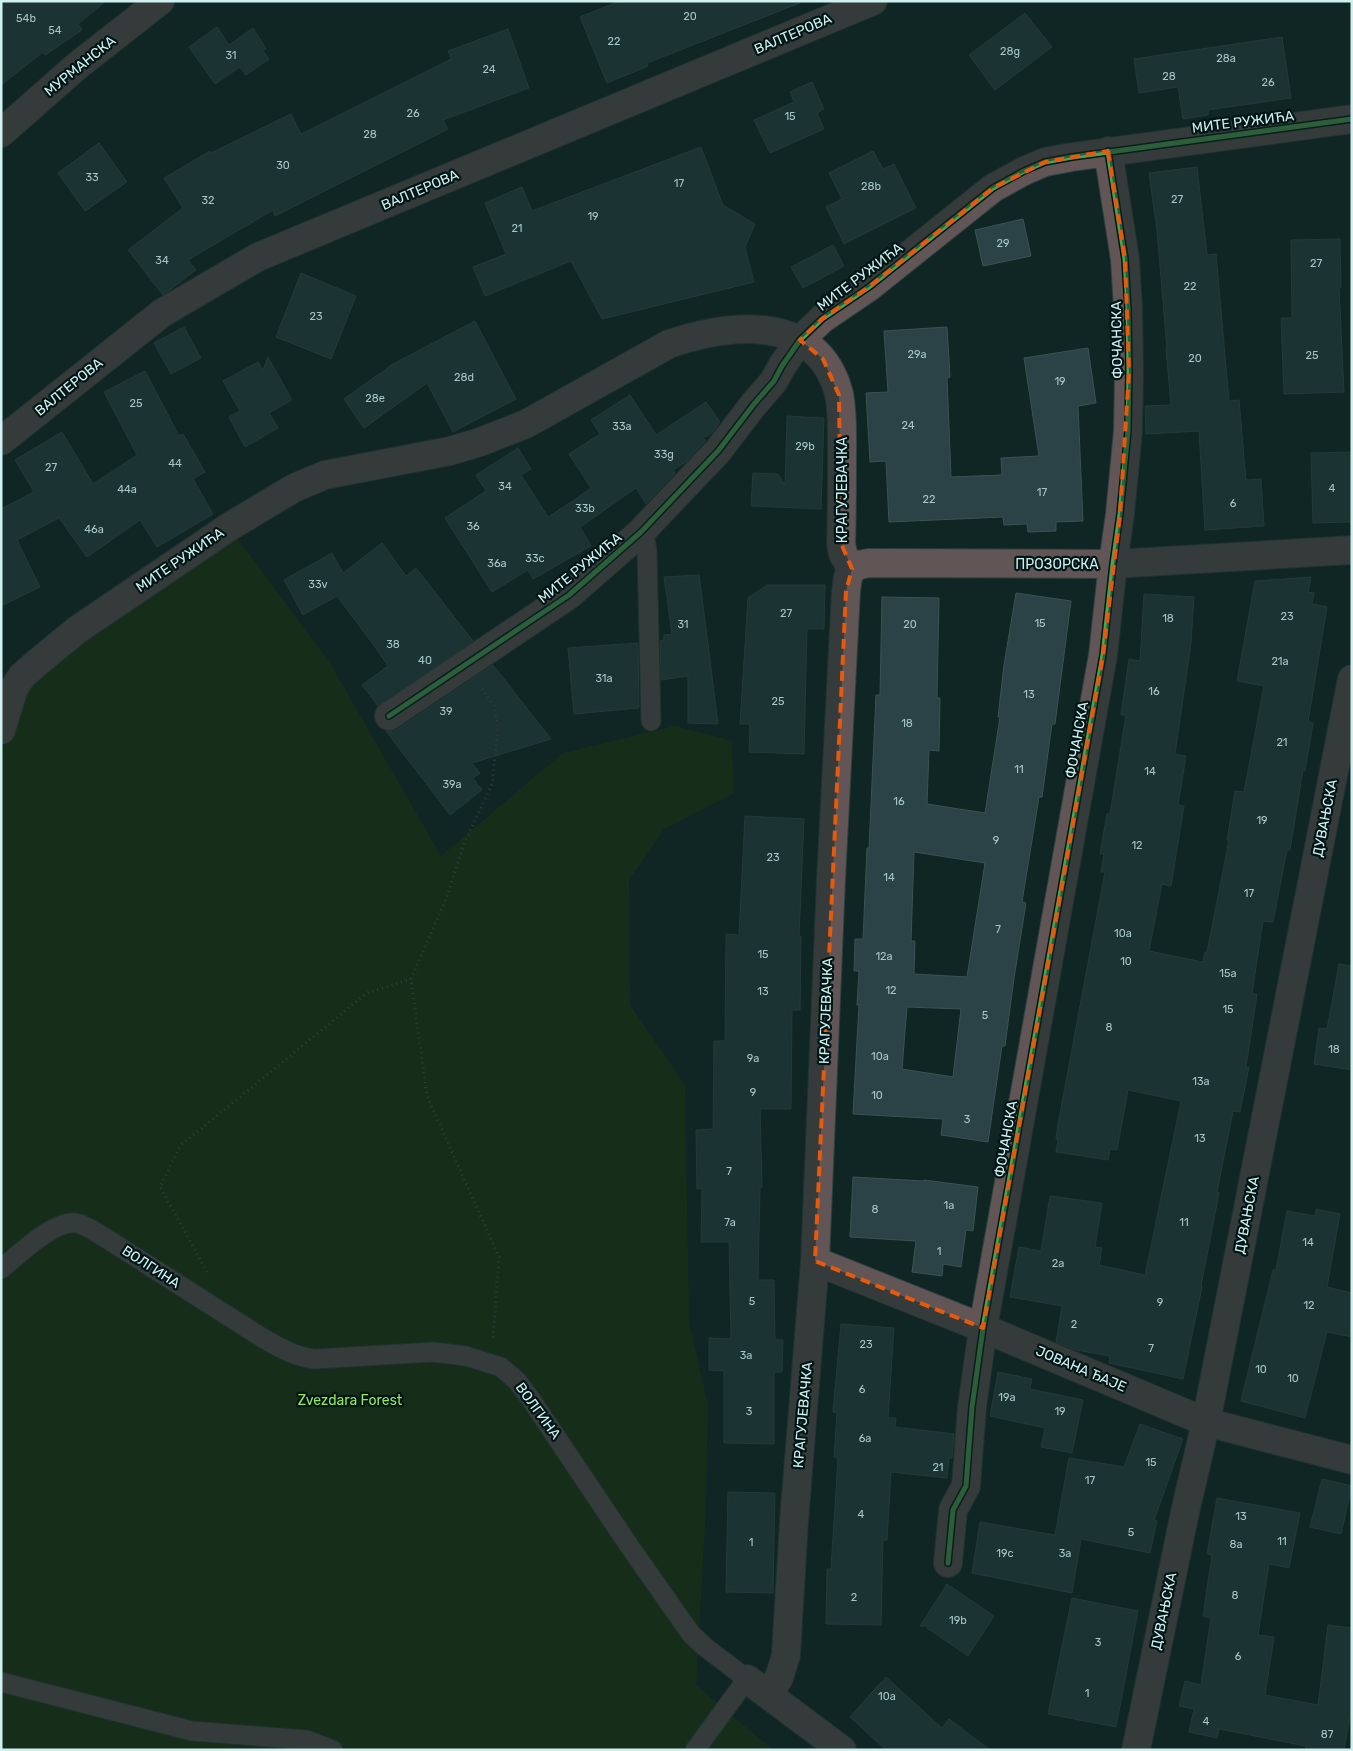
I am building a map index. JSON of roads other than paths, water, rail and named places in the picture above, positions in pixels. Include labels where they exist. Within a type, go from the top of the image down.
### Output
[{"type":"street","name":"МУРМАНСКА","points":[[1,133],[78,66],[160,1]]},
{"type":"street","name":"ВАЛТЕРОВА","points":[[1,441],[162,313],[258,257],[873,1]]},
{"type":"street","name":"МИТЕ РУЖИЋА","points":[[388,716],[569,595],[641,532],[718,451],[774,380],[800,340],[822,319],[869,287],[993,188],[1045,162],[1108,151],[1352,119]]},
{"type":"street","name":"ФОЧАНСКА","points":[[948,1563],[953,1510],[966,1486],[972,1407],[983,1328],[1103,655],[1120,514],[1128,430],[1128,317],[1125,259],[1108,151]]},
{"type":"street","name":"МИТЕ РУЖИЋА","points":[[1,730],[14,688],[18,682],[70,635],[229,527],[294,488],[325,475],[450,450],[506,433],[526,424],[669,344],[694,336],[716,332],[764,330],[782,333],[800,340]]},
{"type":"street","name":"КРАГУЈЕВАЧКА","points":[[757,1687],[779,1678],[786,1655],[794,1521],[815,1261],[831,879],[845,611],[848,577],[852,569],[843,554],[842,543],[842,439],[839,395],[823,359],[800,340]]},
{"type":"street","name":"ПРОЗОРСКА","points":[[852,569],[859,565],[870,563],[1113,564],[1352,550]]},
{"type":"street","name":"ДУВАЊСКА","points":[[1136,1750],[1183,1521],[1206,1422],[1352,679]]},
{"type":"street","name":"ЈОВАНА ЂАЈЕ","points":[[815,1261],[983,1328],[1206,1422],[1352,1460]]},
{"type":"street","name":"ВОЛГИНА","points":[[757,1687],[842,1750]]},
{"type":"lane","points":[[641,532],[647,551],[651,721]]},
{"type":"lane","name":"ВОЛГИНА","points":[[1,1269],[51,1231],[64,1224],[74,1223],[85,1226],[104,1237],[261,1337],[302,1357],[315,1359],[433,1352],[466,1356],[501,1367],[517,1381],[530,1398],[691,1634],[705,1648],[757,1687]]},
{"type":"lane","points":[[1,1682],[192,1731],[307,1740],[333,1750]]},
{"type":"lane","points":[[695,1750],[757,1687]]},
{"type":"park label","name":"Zvezdara Forest","points":[[350,1400]]}]
